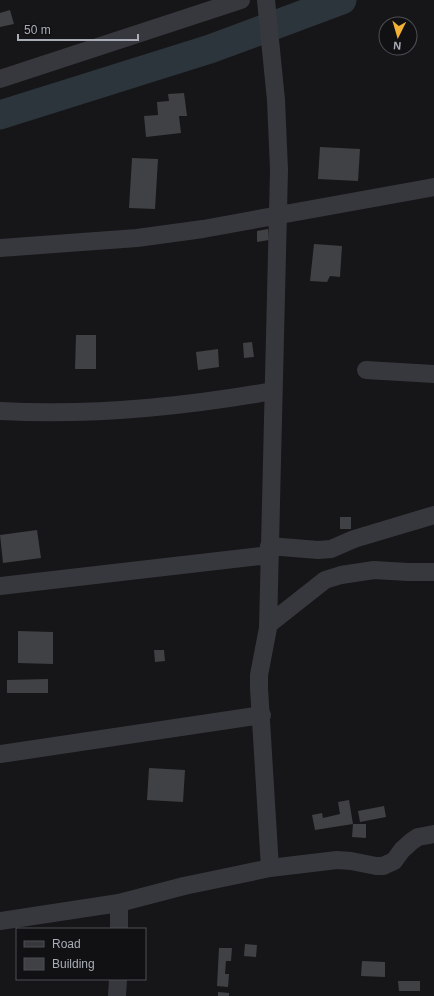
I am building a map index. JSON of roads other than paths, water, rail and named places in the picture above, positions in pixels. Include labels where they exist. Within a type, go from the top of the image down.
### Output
[{"type":"street","points":[[0,79],[241,0]]},
{"type":"street","points":[[266,0],[278,135],[278,215],[268,625],[259,675],[270,868]]},
{"type":"street","points":[[0,248],[137,238],[204,229],[434,187]]},
{"type":"street","points":[[366,370],[434,374]]},
{"type":"street","points":[[0,411],[82,412],[142,409],[222,400],[273,391]]},
{"type":"street","points":[[0,586],[269,550],[331,550],[354,539],[434,514]]},
{"type":"street","points":[[268,625],[325,580],[341,575],[374,570],[434,572]]},
{"type":"street","points":[[0,754],[262,715]]},
{"type":"street","points":[[0,921],[119,903],[184,886],[270,868],[337,860],[383,866],[394,861],[402,850],[418,837],[434,834]]},
{"type":"street","points":[[119,903],[119,928]]},
{"type":"street","points":[[117,996],[118,980]]},
{"type":"waterway","points":[[0,115],[210,49],[342,0]]}]
